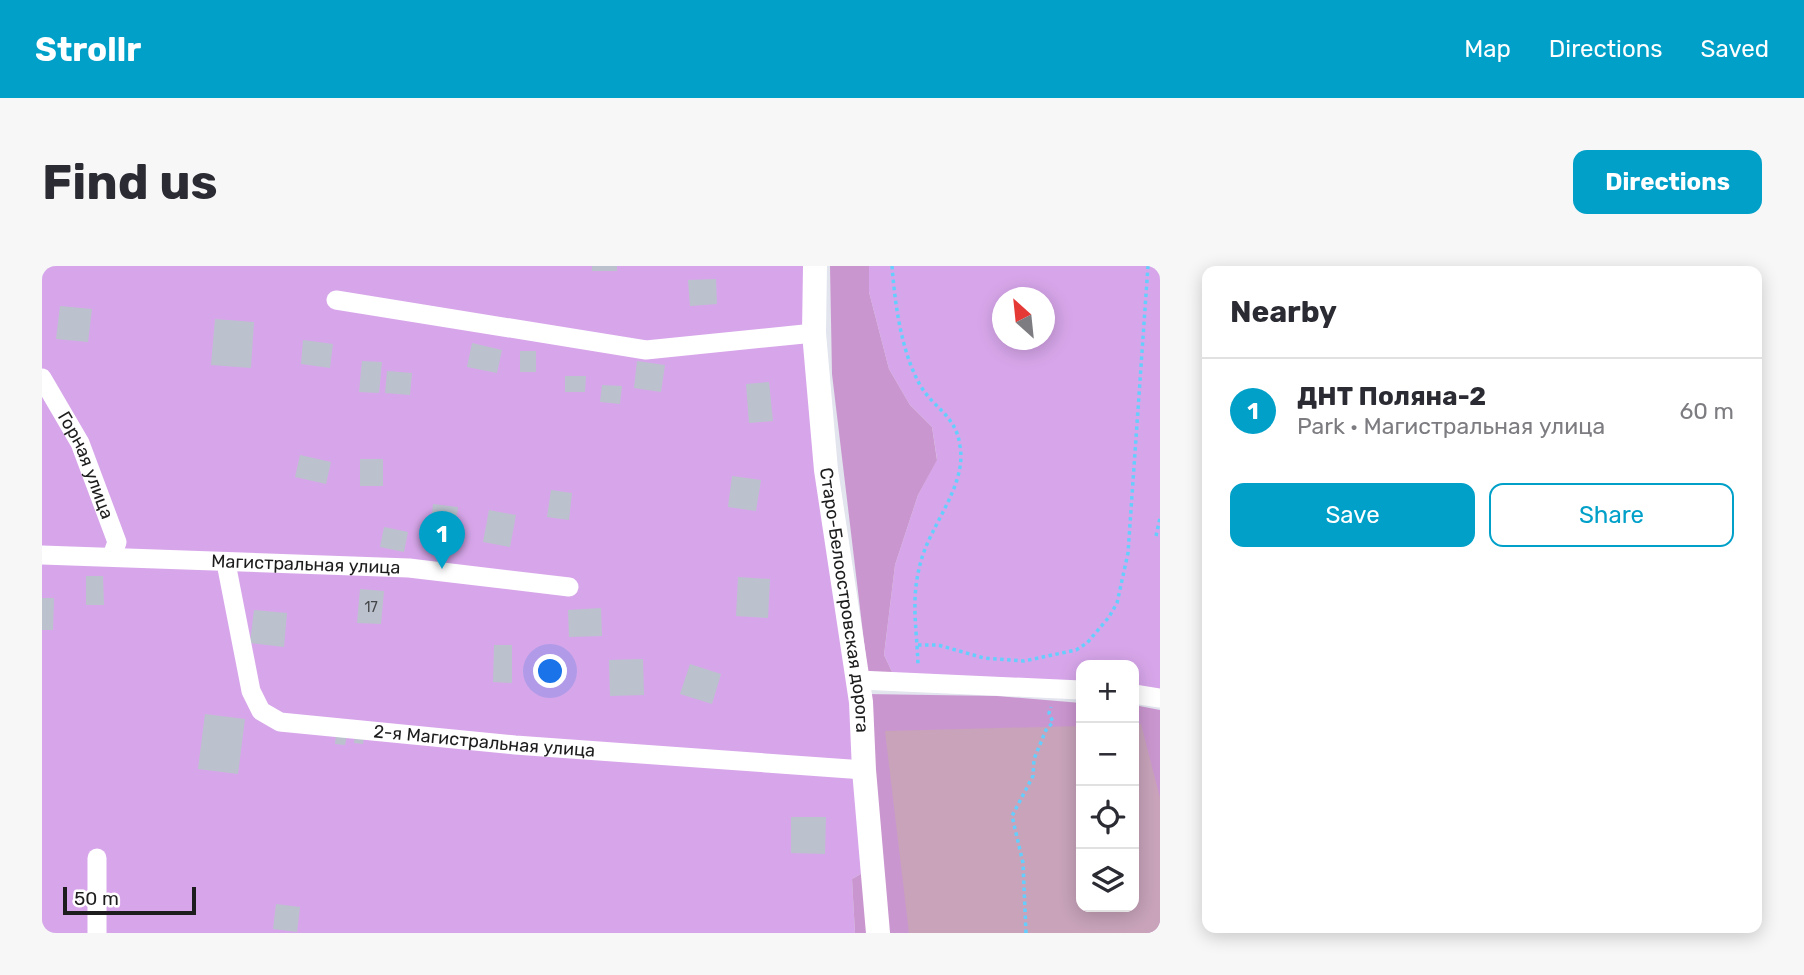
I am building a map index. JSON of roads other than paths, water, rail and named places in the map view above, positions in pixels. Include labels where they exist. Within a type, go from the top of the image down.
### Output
[{"type":"street","name":"Старо-Белоостровская дорога","points":[[815,266],[814,333],[827,486],[859,680],[878,933]]},
{"type":"street","points":[[335,300],[646,350],[814,333]]},
{"type":"street","name":"Горная улица","points":[[42,378],[80,443],[117,542],[112,556]]},
{"type":"street","name":"Магистральная улица","points":[[42,555],[409,568],[569,587]]},
{"type":"street","name":"2-я Магистральная улица","points":[[226,563],[251,691],[261,711],[280,722],[515,745],[864,769]]},
{"type":"street","points":[[859,680],[1076,690]]},
{"type":"street","points":[[1139,695],[1160,698]]},
{"type":"street","points":[[97,858],[97,933]]},
{"type":"place","name":"ДНТ Поляна-2","points":[[442,569]]}]
